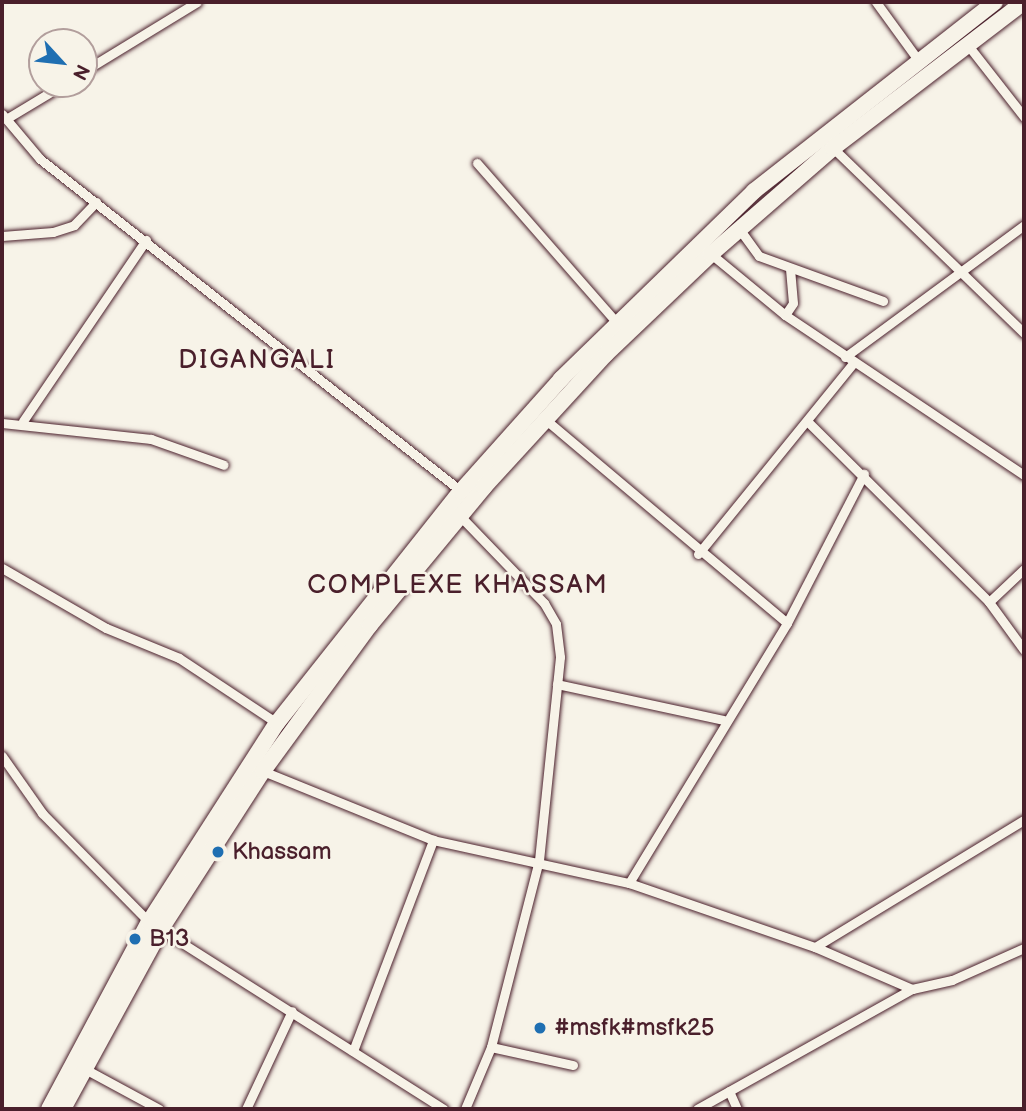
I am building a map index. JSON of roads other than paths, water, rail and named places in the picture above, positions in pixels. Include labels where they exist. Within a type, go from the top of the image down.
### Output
[{"type":"highway","points":[[49,1109],[155,925],[278,723],[460,491],[617,323],[754,191],[916,57],[995,2]]},
{"type":"highway","points":[[63,1109],[155,925],[370,625],[461,517],[546,420],[711,254],[833,148],[966,42],[1024,2]]},
{"type":"street","points":[[98,62],[197,2]]},
{"type":"street","points":[[876,2],[916,57]]},
{"type":"street","points":[[966,42],[1024,117]]},
{"type":"street","points":[[39,98],[4,117],[40,159],[146,240],[460,491]]},
{"type":"street","points":[[833,148],[1024,333]]},
{"type":"street","points":[[477,163],[617,323]]},
{"type":"street","points":[[2,236],[53,232],[74,225],[96,202]]},
{"type":"street","points":[[698,554],[807,421],[849,360],[957,271],[1024,225]]},
{"type":"street","points":[[740,230],[759,256],[883,301]]},
{"type":"street","points":[[23,421],[146,240]]},
{"type":"street","points":[[711,254],[785,315],[1024,475]]},
{"type":"street","points":[[785,315],[793,303],[790,269]]},
{"type":"street","points":[[546,420],[698,554],[787,623]]},
{"type":"street","points":[[2,423],[23,421],[151,439],[224,465]]},
{"type":"street","points":[[807,421],[864,474],[989,602],[1024,650]]},
{"type":"street","points":[[629,883],[723,720],[787,623],[864,474]]},
{"type":"street","points":[[461,517],[556,624],[557,684],[539,860],[491,1047],[465,1109]]},
{"type":"street","points":[[2,568],[106,628],[179,659],[278,723]]},
{"type":"street","points":[[989,602],[1024,569]]},
{"type":"street","points":[[557,684],[723,720]]},
{"type":"street","points":[[2,756],[42,813],[155,925],[444,1109]]},
{"type":"street","points":[[263,771],[433,840],[539,860],[629,883],[816,947],[912,989]]},
{"type":"street","points":[[816,947],[1024,820]]},
{"type":"street","points":[[353,1051],[433,840]]},
{"type":"street","points":[[697,1109],[912,989],[952,980],[1024,948]]},
{"type":"street","points":[[246,1109],[292,1012]]},
{"type":"street","points":[[491,1047],[573,1065]]},
{"type":"street","points":[[85,1069],[159,1109]]},
{"type":"street","points":[[729,1091],[737,1109]]},
{"type":"place","name":"Khassam","points":[[218,852]]},
{"type":"place","name":"B13","points":[[135,939]]},
{"type":"place","name":"#msfk#msfk25","points":[[540,1028]]},
{"type":"district","name":"DIGANGALI","points":[[257,361]]},
{"type":"district","name":"COMPLEXE KHASSAM","points":[[458,586]]}]
